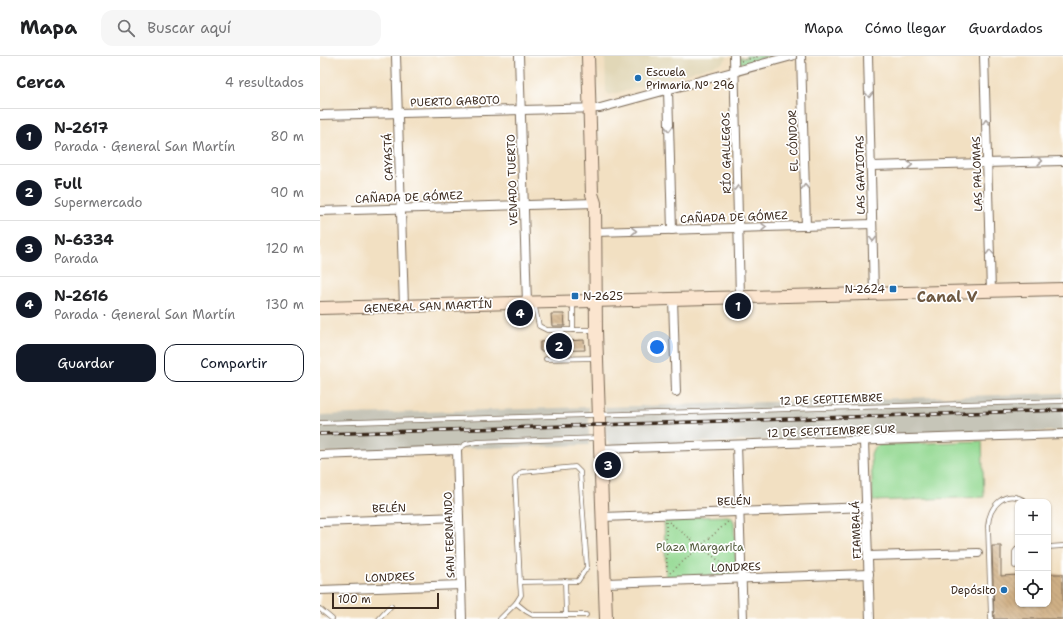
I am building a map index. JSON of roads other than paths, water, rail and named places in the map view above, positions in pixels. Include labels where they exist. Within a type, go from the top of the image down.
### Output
[{"type":"main road","points":[[588,56],[593,108]]},
{"type":"main road","points":[[596,56],[593,108],[592,194],[595,203],[596,232],[596,331],[606,619]]},
{"type":"main road","name":"GENERAL SAN MARTÍN","points":[[320,308],[1063,289]]},
{"type":"street","name":"CAYASTÁ","points":[[396,56],[404,306]]},
{"type":"street","name":"VENADO TUERTO","points":[[519,56],[524,205],[531,303]]},
{"type":"street","name":"PUERTO GABOTO","points":[[320,115],[593,108],[668,90],[792,56]]},
{"type":"street","name":"EL CÓNDOR","points":[[801,56],[806,226]]},
{"type":"street","name":"LAS GAVIOTAS","points":[[868,56],[874,294]]},
{"type":"street","name":"LAS PALOMAS","points":[[984,56],[991,291]]},
{"type":"street","name":"RÍO GALLEGOS","points":[[737,57],[734,72],[740,297]]},
{"type":"street","points":[[668,90],[672,230]]},
{"type":"street","points":[[871,166],[1063,161]]},
{"type":"street","name":"CAÑADA DE GÓMEZ","points":[[320,211],[595,203]]},
{"type":"street","name":"CAÑADA DE GÓMEZ","points":[[596,232],[872,224]]},
{"type":"street","points":[[673,299],[676,392]]},
{"type":"street","name":"12 DE SEPTIEMBRE SUR","points":[[600,444],[737,445],[1063,434]]},
{"type":"street","name":"FIAMBALÁ","points":[[864,441],[870,619]]},
{"type":"street","points":[[737,445],[743,619]]},
{"type":"street","points":[[320,455],[457,450]]},
{"type":"street","name":"SAN FERNANDO","points":[[457,450],[462,619]]},
{"type":"street","name":"BELÉN","points":[[603,517],[866,507]]},
{"type":"street","name":"BELÉN","points":[[320,522],[459,517]]},
{"type":"street","points":[[868,556],[978,553]]},
{"type":"street","name":"LONDRES","points":[[604,583],[869,574]]},
{"type":"street","name":"LONDRES","points":[[320,590],[461,585]]},
{"type":"lane","points":[[573,302],[573,330]]},
{"type":"lane","points":[[531,303],[539,326],[547,330],[596,331]]},
{"type":"lane","points":[[546,359],[597,358]]},
{"type":"lane","name":"12 DE SEPTIEMBRE","points":[[320,423],[1063,401]]},
{"type":"lane","points":[[457,450],[466,444],[477,442],[600,444]]},
{"type":"lane","points":[[500,619],[516,603],[521,595],[520,582],[515,480],[522,472],[575,467],[580,472],[587,568],[578,581],[520,582]]},
{"type":"lane","points":[[990,619],[988,526],[990,514],[996,504],[1005,498],[1016,497],[1020,499]]},
{"type":"lane","points":[[1051,547],[1063,546]]},
{"type":"lane","points":[[565,581],[566,615]]},
{"type":"lane","points":[[516,603],[533,615],[586,615]]},
{"type":"lane","points":[[379,619],[391,606]]},
{"type":"lane","points":[[320,609],[332,619]]},
{"type":"railway","points":[[320,434],[1063,410]]},
{"type":"place","name":"Escuela Primaria Nº 296","points":[[638,78]]},
{"type":"place","name":"N-2624","points":[[893,289]]},
{"type":"place","name":"N-2625","points":[[575,296]]},
{"type":"place","name":"N-2617","points":[[738,306]]},
{"type":"place","name":"N-2616","points":[[520,313]]},
{"type":"place","name":"Full","points":[[559,346]]},
{"type":"place","name":"N-6334","points":[[608,465]]},
{"type":"place","name":"Depósito","points":[[1004,590]]},
{"type":"district","name":"Canal V","points":[[947,297]]},
{"type":"park label","name":"Plaza Margarita","points":[[700,547]]}]
